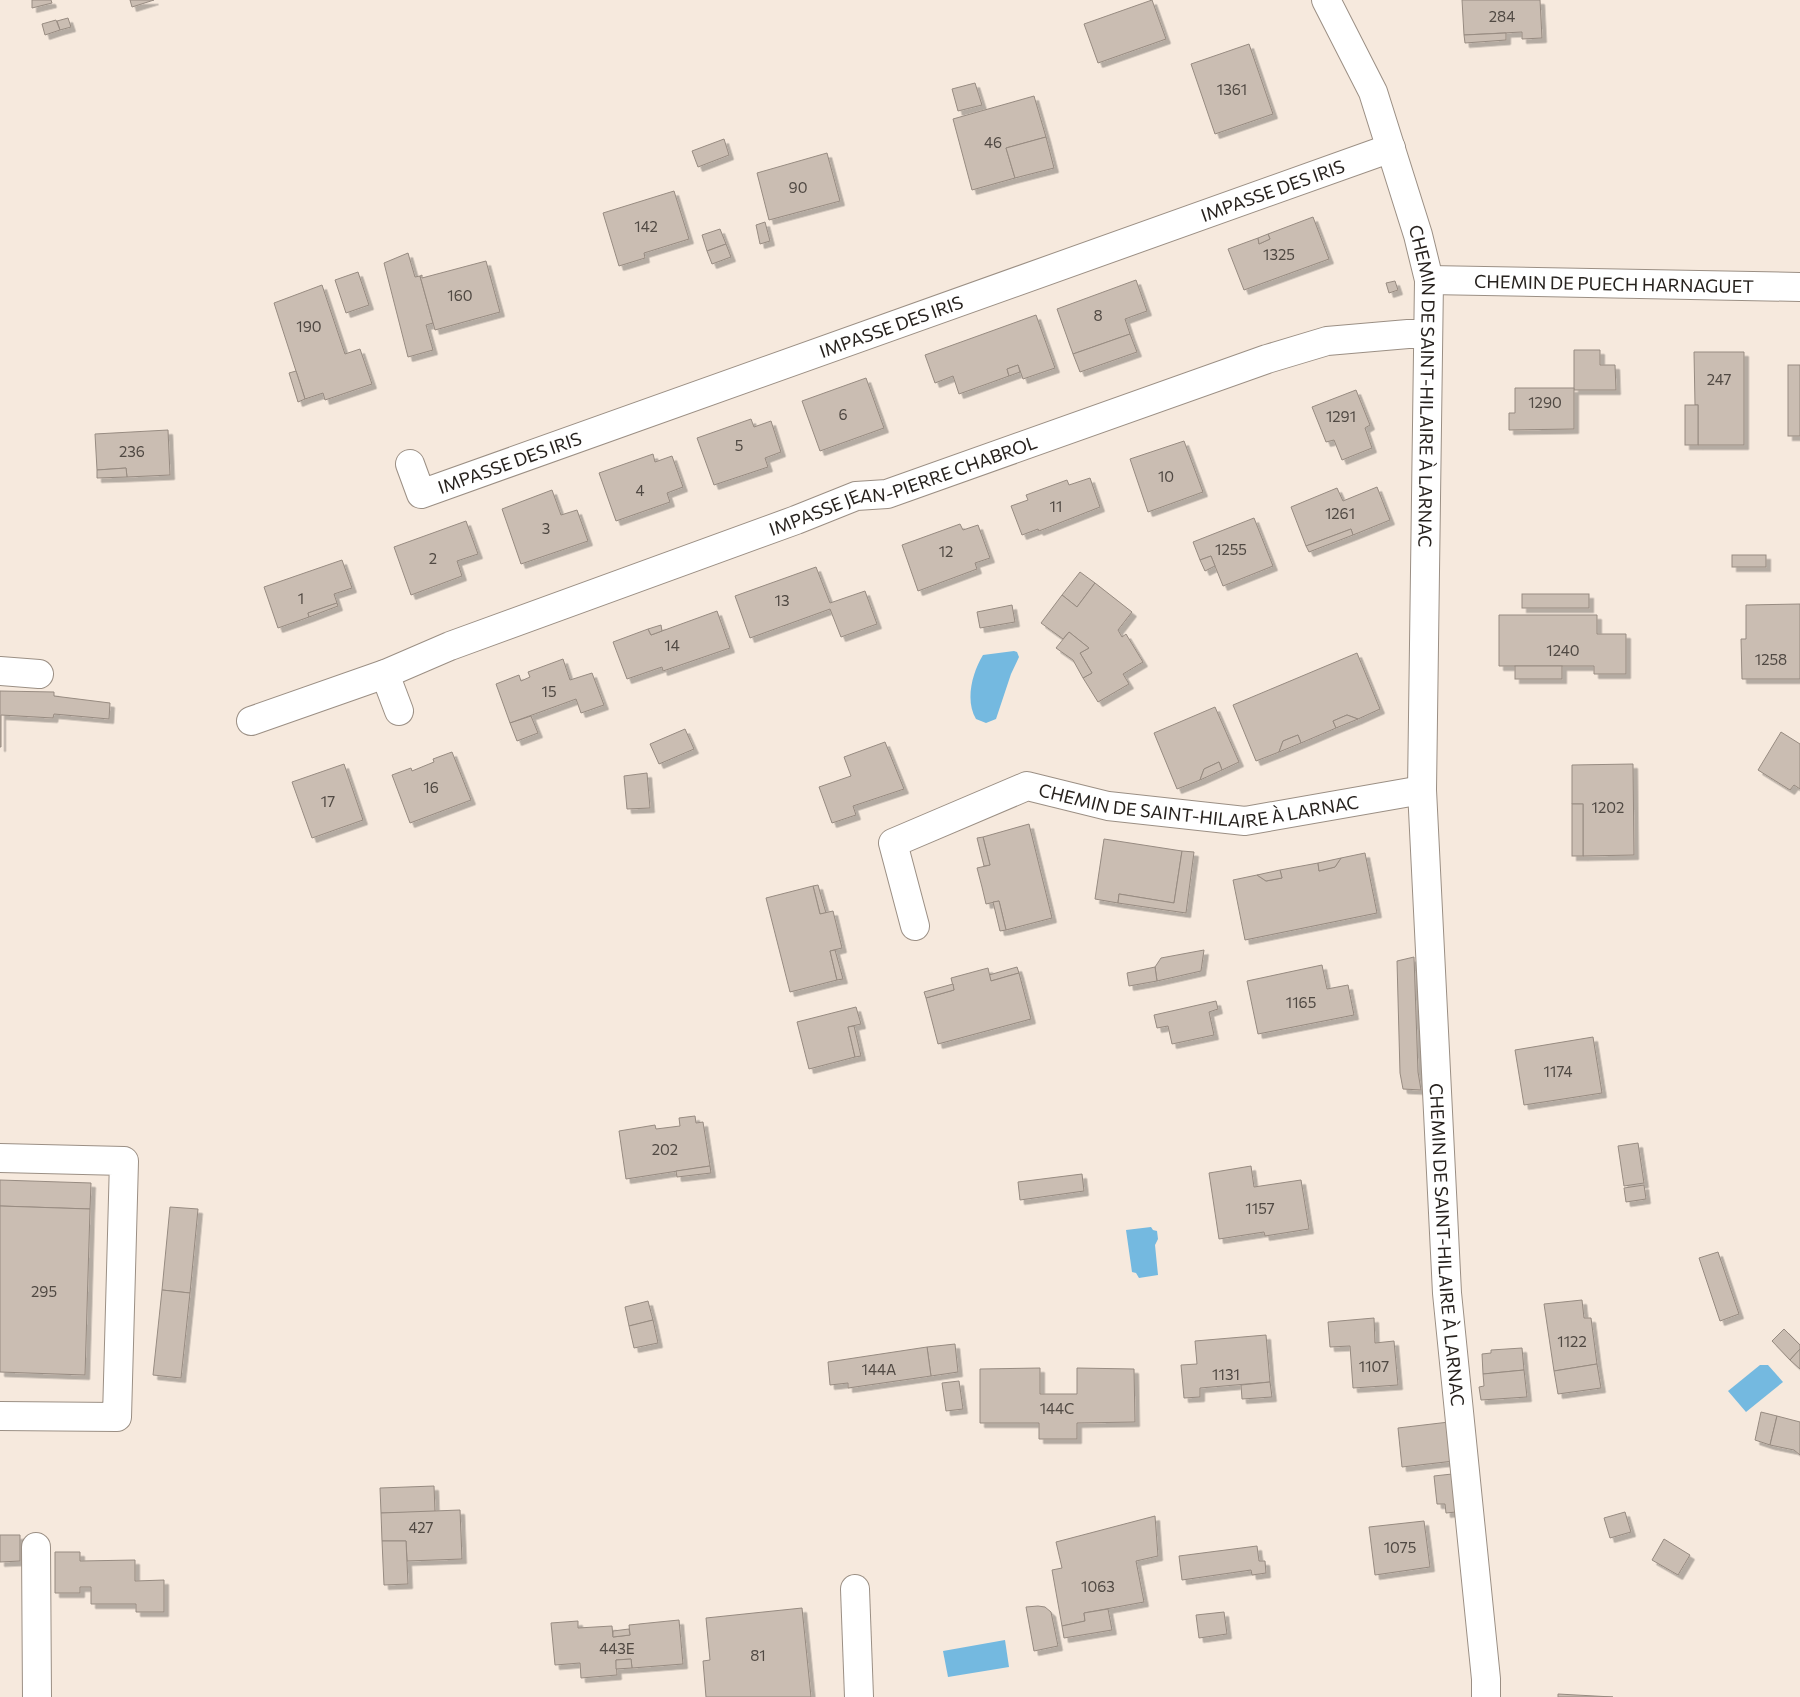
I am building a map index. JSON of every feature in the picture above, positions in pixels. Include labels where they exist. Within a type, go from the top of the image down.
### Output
[{"type":"street","name":"CHEMIN DE SAINT-HILAIRE À LARNAC","points":[[1326,0],[1373,92],[1418,235],[1429,280],[1422,790],[1447,1293],[1484,1659],[1486,1697]]},
{"type":"street","name":"IMPASSE DES IRIS","points":[[410,464],[421,494],[1391,148]]},
{"type":"street","name":"CHEMIN DE PUECH HARNAGUET","points":[[1429,280],[1800,286]]},
{"type":"street","name":"IMPASSE JEAN-PIERRE CHABROL","points":[[251,721],[385,674],[459,643],[796,520],[856,496],[887,494],[1267,358],[1327,341],[1428,334]]},
{"type":"street","points":[[0,672],[40,674]]},
{"type":"street","points":[[385,674],[399,712]]},
{"type":"street","name":"CHEMIN DE SAINT-HILAIRE À LARNAC","points":[[915,926],[893,843],[1027,786],[1108,806],[1246,821],[1422,790]]},
{"type":"street","points":[[0,1158],[124,1161],[117,1417],[0,1416]]},
{"type":"street","points":[[36,1547],[37,1697]]},
{"type":"street","points":[[855,1589],[859,1697]]},
{"type":"water","points":[[1017,652],[1019,657],[1011,674],[996,719],[986,723],[976,719],[970,696],[973,678],[979,662],[983,655]]},
{"type":"water","points":[[1151,1227],[1157,1231],[1158,1239],[1155,1245],[1158,1275],[1139,1278],[1136,1273],[1132,1272],[1126,1230]]},
{"type":"water","points":[[1760,1365],[1768,1365],[1783,1382],[1746,1412],[1728,1391]]},
{"type":"water","points":[[1005,1640],[1009,1667],[948,1677],[943,1651]]},
{"type":"building","points":[[32,0],[51,0],[52,3],[32,8]]},
{"type":"building","points":[[130,0],[154,0],[132,7]]},
{"type":"building","points":[[1152,0],[1166,39],[1098,63],[1084,24]]},
{"type":"building","points":[[1462,0],[1540,0],[1542,38],[1522,39],[1522,32],[1464,35]]},
{"type":"building","points":[[68,18],[71,27],[60,30],[57,21]]},
{"type":"building","points":[[56,20],[60,30],[45,35],[42,24]]},
{"type":"building","points":[[1506,33],[1506,40],[1465,43],[1464,35]]},
{"type":"building","points":[[1249,44],[1273,114],[1215,134],[1191,64]]},
{"type":"building","points":[[975,83],[982,105],[958,111],[952,89]]},
{"type":"building","points":[[1034,96],[1046,137],[1006,148],[1015,178],[972,190],[953,119]]},
{"type":"building","points":[[1046,137],[1054,168],[1015,178],[1006,148]]},
{"type":"building","points":[[724,139],[729,155],[698,167],[692,151]]},
{"type":"building","points":[[827,153],[840,201],[769,220],[757,173]]},
{"type":"building","points":[[674,191],[689,239],[644,253],[645,258],[619,266],[603,213]]},
{"type":"building","points":[[1313,217],[1329,259],[1244,290],[1228,249],[1258,238],[1259,244],[1270,239],[1268,234]]},
{"type":"building","points":[[765,222],[770,241],[760,244],[756,225]]},
{"type":"building","points":[[720,229],[726,244],[707,251],[702,235]]},
{"type":"building","points":[[1268,234],[1270,239],[1259,244],[1258,238]]},
{"type":"building","points":[[726,244],[731,257],[712,264],[707,251]]},
{"type":"building","points":[[408,253],[415,277],[420,276],[433,323],[426,325],[433,350],[408,357],[384,263]]},
{"type":"building","points":[[486,261],[500,312],[435,330],[420,276],[422,275],[422,278]]},
{"type":"building","points":[[358,272],[369,305],[346,313],[335,280]]},
{"type":"building","points":[[1136,280],[1147,311],[1125,319],[1130,334],[1073,354],[1057,309]]},
{"type":"building","points":[[1395,281],[1398,290],[1389,293],[1386,283]]},
{"type":"building","points":[[322,285],[345,354],[360,349],[372,384],[325,400],[323,393],[305,399],[274,303]]},
{"type":"building","points":[[1036,315],[1055,368],[1023,379],[1018,365],[1007,369],[1009,376],[959,394],[953,376],[935,383],[925,355]]},
{"type":"building","points":[[1130,334],[1137,352],[1080,372],[1073,354]]},
{"type":"building","points":[[1574,350],[1600,350],[1600,365],[1615,365],[1616,390],[1574,390]]},
{"type":"building","points":[[1694,352],[1744,352],[1744,445],[1698,445],[1698,405],[1695,405]]},
{"type":"building","points":[[1018,365],[1020,372],[1009,376],[1007,369]]},
{"type":"building","points":[[1788,365],[1800,365],[1800,436],[1788,436]]},
{"type":"building","points":[[296,371],[305,399],[298,402],[289,373]]},
{"type":"building","points":[[866,378],[884,428],[820,451],[802,401]]},
{"type":"building","points":[[1515,388],[1574,388],[1574,429],[1509,430],[1509,413],[1515,413]]},
{"type":"building","points":[[1356,390],[1370,425],[1365,428],[1372,448],[1342,460],[1334,440],[1326,442],[1312,407]]},
{"type":"building","points":[[1685,405],[1698,405],[1698,445],[1685,445]]},
{"type":"building","points":[[751,419],[754,427],[771,421],[781,452],[765,458],[768,467],[714,485],[697,438]]},
{"type":"building","points":[[168,430],[170,475],[127,477],[126,468],[97,470],[95,434]]},
{"type":"building","points":[[1184,441],[1203,492],[1148,512],[1130,459]]},
{"type":"building","points":[[653,454],[655,462],[672,456],[683,487],[667,493],[670,502],[616,521],[599,473]]},
{"type":"building","points":[[126,468],[127,477],[97,478],[97,470]]},
{"type":"building","points":[[1090,478],[1100,507],[1039,531],[1038,529],[1022,535],[1011,506],[1028,500],[1026,495],[1067,480],[1069,485]]},
{"type":"building","points":[[1377,487],[1390,520],[1353,535],[1351,529],[1306,546],[1291,507],[1337,488],[1343,501]]},
{"type":"building","points":[[552,490],[561,515],[577,510],[588,541],[521,564],[502,509]]},
{"type":"building","points":[[1254,518],[1273,566],[1223,586],[1211,556],[1200,560],[1193,542]]},
{"type":"building","points":[[466,521],[478,554],[457,561],[462,576],[411,595],[394,547]]},
{"type":"building","points":[[960,524],[963,530],[978,525],[990,558],[975,563],[977,569],[918,591],[902,545]]},
{"type":"building","points":[[1351,529],[1353,535],[1309,552],[1306,546]]},
{"type":"building","points":[[1732,555],[1766,555],[1766,567],[1732,567]]},
{"type":"building","points":[[1211,556],[1215,566],[1205,571],[1200,560]]},
{"type":"building","points":[[342,560],[352,588],[334,594],[337,603],[308,613],[309,617],[278,628],[264,587]]},
{"type":"building","points":[[816,567],[830,603],[865,591],[877,624],[841,637],[830,609],[750,638],[735,596]]},
{"type":"building","points":[[1080,572],[1095,583],[1077,607],[1062,595]]},
{"type":"building","points":[[1095,583],[1132,612],[1118,630],[1122,637],[1126,634],[1143,662],[1123,674],[1129,684],[1098,702],[1083,678],[1092,673],[1080,653],[1089,648],[1069,632],[1063,639],[1041,623],[1062,595],[1077,607]]},
{"type":"building","points":[[1522,594],[1589,594],[1589,608],[1522,608]]},
{"type":"building","points":[[337,603],[338,606],[309,617],[308,613]]},
{"type":"building","points":[[1800,604],[1800,679],[1742,679],[1741,639],[1746,639],[1746,605]]},
{"type":"building","points":[[1012,605],[1015,622],[980,628],[977,612]]},
{"type":"building","points":[[717,611],[730,648],[663,671],[662,667],[627,679],[613,642],[648,629],[651,635]]},
{"type":"building","points":[[1499,615],[1597,615],[1597,634],[1626,634],[1626,674],[1594,674],[1594,666],[1499,666]]},
{"type":"building","points":[[661,625],[662,631],[651,635],[648,629]]},
{"type":"building","points":[[1069,632],[1089,648],[1080,653],[1092,673],[1083,678],[1073,660],[1056,648]]},
{"type":"building","points":[[1357,653],[1380,709],[1358,719],[1347,715],[1333,721],[1336,728],[1301,743],[1298,735],[1283,741],[1279,752],[1256,761],[1233,705]]},
{"type":"building","points":[[563,659],[570,680],[592,673],[604,705],[581,713],[576,699],[510,723],[496,684],[519,675],[521,681],[530,677],[528,672]]},
{"type":"building","points":[[1515,666],[1562,666],[1562,679],[1515,679]]},
{"type":"building","points":[[0,691],[54,692],[54,696],[110,703],[109,719],[54,714],[53,718],[1,715],[0,747]]},
{"type":"building","points":[[1215,707],[1239,762],[1222,770],[1219,762],[1204,769],[1200,780],[1177,789],[1154,733]]},
{"type":"building","points":[[1347,715],[1358,719],[1336,728],[1333,721]]},
{"type":"building","points":[[531,716],[538,733],[517,741],[510,723]]},
{"type":"building","points":[[685,729],[694,749],[659,764],[650,744]]},
{"type":"building","points":[[1781,732],[1800,744],[1800,789],[1794,785],[1790,790],[1758,770]]},
{"type":"building","points":[[1298,735],[1301,743],[1279,752],[1283,741]]},
{"type":"building","points":[[885,742],[904,789],[853,806],[856,815],[832,823],[819,787],[851,776],[844,757]]},
{"type":"building","points":[[452,752],[471,800],[410,823],[392,775],[411,768],[412,771],[434,762],[433,759]]},
{"type":"building","points":[[1219,762],[1222,770],[1200,780],[1204,769]]},
{"type":"building","points":[[344,764],[363,820],[312,838],[292,782]]},
{"type":"building","points":[[1633,764],[1634,855],[1583,856],[1583,804],[1572,804],[1572,765]]},
{"type":"building","points":[[647,773],[650,808],[627,809],[624,776]]},
{"type":"building","points":[[1572,804],[1583,804],[1583,856],[1572,856]]},
{"type":"building","points":[[1029,824],[1052,918],[1006,930],[999,901],[986,904],[977,868],[990,865],[983,837]]},
{"type":"building","points":[[983,837],[990,865],[984,866],[977,838]]},
{"type":"building","points":[[1104,839],[1182,851],[1174,903],[1119,894],[1118,903],[1095,899]]},
{"type":"building","points":[[1182,851],[1194,852],[1186,913],[1118,903],[1119,894],[1174,903]]},
{"type":"building","points":[[1365,853],[1377,913],[1245,940],[1233,880],[1257,875],[1266,881],[1282,878],[1280,870],[1318,863],[1319,871],[1335,867],[1341,858]]},
{"type":"building","points":[[1341,858],[1335,867],[1319,871],[1318,863]]},
{"type":"building","points":[[1280,870],[1282,878],[1266,881],[1257,875]]},
{"type":"building","points":[[818,885],[826,913],[820,914],[813,886]]},
{"type":"building","points":[[813,886],[820,914],[833,911],[842,948],[830,951],[837,980],[790,992],[766,898]]},
{"type":"building","points":[[999,901],[1006,930],[1000,931],[993,902]]},
{"type":"building","points":[[835,950],[843,979],[837,980],[830,951]]},
{"type":"building","points":[[1204,950],[1201,971],[1157,981],[1155,967],[1161,958]]},
{"type":"building","points":[[1414,957],[1418,1072],[1421,1090],[1403,1089],[1400,1073],[1397,961]]},
{"type":"building","points":[[1322,965],[1327,989],[1348,985],[1354,1015],[1258,1034],[1247,981]]},
{"type":"building","points":[[1017,967],[1019,973],[991,981],[989,975]]},
{"type":"building","points":[[1155,967],[1157,981],[1129,986],[1127,973]]},
{"type":"building","points":[[988,968],[991,981],[1019,973],[1031,1019],[938,1044],[926,998],[954,990],[951,978]]},
{"type":"building","points":[[953,984],[954,990],[926,998],[924,992]]},
{"type":"building","points":[[1216,1001],[1218,1009],[1209,1012],[1214,1035],[1172,1044],[1168,1026],[1157,1028],[1154,1015]]},
{"type":"building","points":[[856,1007],[861,1024],[848,1027],[855,1057],[809,1069],[797,1022]]},
{"type":"building","points":[[854,1026],[861,1056],[855,1057],[848,1027]]},
{"type":"building","points":[[1593,1037],[1602,1093],[1524,1105],[1515,1050]]},
{"type":"building","points":[[695,1116],[696,1123],[703,1122],[710,1166],[626,1179],[619,1131],[655,1125],[656,1129],[680,1126],[679,1118]]},
{"type":"building","points":[[1638,1143],[1644,1183],[1624,1186],[1618,1146]]},
{"type":"building","points":[[710,1166],[711,1173],[677,1177],[676,1171]]},
{"type":"building","points":[[1251,1166],[1254,1187],[1301,1180],[1309,1229],[1265,1236],[1264,1232],[1219,1239],[1209,1173]]},
{"type":"building","points":[[1082,1174],[1084,1191],[1020,1200],[1018,1182]]},
{"type":"building","points":[[0,1180],[91,1183],[90,1209],[0,1206]]},
{"type":"building","points":[[1644,1185],[1646,1199],[1626,1202],[1624,1188]]},
{"type":"building","points":[[0,1206],[90,1209],[85,1375],[0,1372]]},
{"type":"building","points":[[170,1207],[198,1209],[190,1293],[162,1290]]},
{"type":"building","points":[[1718,1252],[1739,1314],[1720,1321],[1699,1258]]},
{"type":"building","points":[[162,1290],[190,1293],[181,1378],[153,1375]]},
{"type":"building","points":[[1582,1300],[1584,1318],[1591,1318],[1597,1364],[1554,1371],[1544,1304]]},
{"type":"building","points":[[648,1301],[653,1320],[629,1326],[625,1307]]},
{"type":"building","points":[[1374,1318],[1375,1343],[1394,1341],[1398,1385],[1353,1388],[1350,1346],[1330,1347],[1328,1322]]},
{"type":"building","points":[[653,1320],[658,1343],[634,1348],[629,1326]]},
{"type":"building","points":[[1784,1329],[1800,1345],[1800,1349],[1790,1360],[1772,1341]]},
{"type":"building","points":[[1266,1335],[1270,1382],[1200,1388],[1200,1397],[1184,1398],[1181,1365],[1197,1364],[1195,1341]]},
{"type":"building","points":[[955,1344],[958,1372],[931,1376],[927,1347]]},
{"type":"building","points":[[927,1347],[931,1376],[848,1388],[848,1383],[830,1385],[828,1362]]},
{"type":"building","points":[[1522,1348],[1524,1370],[1483,1374],[1482,1354],[1491,1353],[1491,1350]]},
{"type":"building","points":[[1800,1349],[1800,1369],[1790,1360]]},
{"type":"building","points":[[1597,1364],[1601,1388],[1558,1394],[1554,1371]]},
{"type":"building","points":[[1040,1368],[1040,1394],[1077,1394],[1077,1368],[1134,1369],[1135,1422],[1077,1423],[1077,1439],[1039,1439],[1039,1423],[980,1423],[980,1369]]},
{"type":"building","points":[[1524,1370],[1527,1397],[1481,1400],[1479,1387],[1484,1386],[1483,1374]]},
{"type":"building","points":[[959,1381],[963,1409],[946,1411],[942,1383]]},
{"type":"building","points":[[1270,1382],[1272,1397],[1242,1399],[1241,1385]]},
{"type":"building","points":[[1761,1412],[1777,1416],[1770,1445],[1755,1440]]},
{"type":"building","points":[[1777,1416],[1800,1422],[1800,1455],[1794,1450],[1770,1445]]},
{"type":"building","points":[[1449,1422],[1454,1461],[1402,1467],[1398,1428]]},
{"type":"building","points":[[1452,1474],[1456,1512],[1446,1513],[1445,1504],[1437,1504],[1434,1476]]},
{"type":"building","points":[[434,1486],[435,1512],[381,1513],[380,1488]]},
{"type":"building","points":[[460,1510],[462,1559],[407,1561],[406,1541],[382,1541],[381,1513]]},
{"type":"building","points":[[1625,1512],[1631,1532],[1610,1538],[1604,1518]]},
{"type":"building","points":[[1155,1516],[1158,1556],[1136,1561],[1144,1602],[1084,1613],[1085,1621],[1062,1626],[1052,1570],[1062,1568],[1056,1542]]},
{"type":"building","points":[[1424,1521],[1430,1567],[1375,1575],[1369,1527]]},
{"type":"building","points":[[0,1535],[20,1535],[20,1561],[0,1562]]},
{"type":"building","points":[[1664,1539],[1690,1555],[1678,1575],[1652,1560]]},
{"type":"building","points":[[382,1541],[406,1541],[408,1584],[384,1585]]},
{"type":"building","points":[[1257,1546],[1259,1561],[1265,1561],[1266,1573],[1252,1575],[1251,1570],[1182,1580],[1179,1556]]},
{"type":"building","points":[[55,1552],[80,1552],[80,1561],[135,1560],[135,1581],[164,1580],[164,1612],[136,1612],[136,1604],[91,1604],[91,1587],[80,1587],[80,1593],[55,1593]]},
{"type":"building","points":[[1026,1607],[1045,1607],[1051,1612],[1058,1646],[1034,1651]]},
{"type":"building","points":[[802,1608],[811,1697],[706,1697],[703,1661],[710,1660],[706,1618]]},
{"type":"building","points":[[1108,1609],[1112,1630],[1064,1638],[1062,1626],[1085,1621],[1084,1613]]},
{"type":"building","points":[[1224,1612],[1227,1634],[1199,1638],[1196,1615]]},
{"type":"building","points":[[679,1620],[683,1664],[632,1668],[631,1659],[616,1660],[617,1675],[581,1678],[580,1663],[555,1665],[551,1623],[578,1621],[578,1628],[612,1626],[613,1637],[630,1635],[629,1625]]},
{"type":"building","points":[[629,1629],[630,1635],[613,1637],[613,1631]]},
{"type":"building","points":[[631,1659],[632,1668],[616,1669],[616,1660]]},
{"type":"building","points":[[1558,1694],[1613,1697],[1558,1697]]}]
